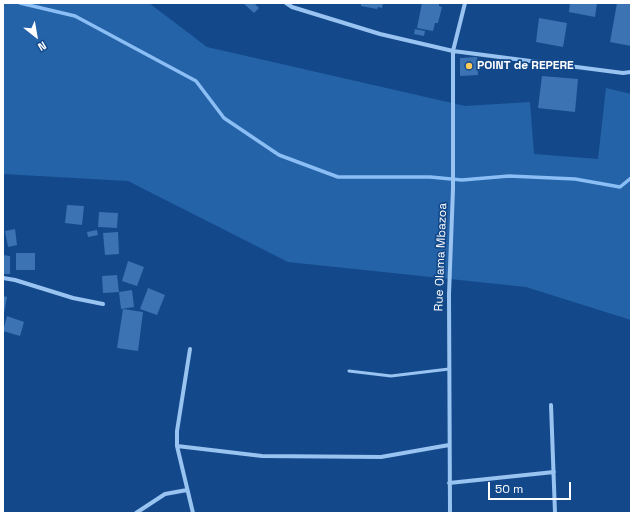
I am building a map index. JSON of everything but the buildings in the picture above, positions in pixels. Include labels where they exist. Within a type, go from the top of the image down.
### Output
[{"type":"street","points":[[286,3],[292,7],[380,34],[453,51],[623,73],[631,72]]},
{"type":"street","name":"Rue Olama Mbazoa","points":[[450,513],[449,294],[453,189],[453,51],[465,3]]},
{"type":"street","points":[[3,278],[15,280],[73,298],[103,304]]},
{"type":"street","points":[[190,349],[177,430],[177,446],[193,513]]},
{"type":"street","points":[[551,405],[555,513]]},
{"type":"street","points":[[177,446],[262,456],[381,457],[449,445]]},
{"type":"street","points":[[449,483],[554,472]]},
{"type":"street","points":[[136,513],[165,494],[188,490]]},
{"type":"lane","points":[[349,371],[391,376],[449,369]]},
{"type":"shaded area","points":[[3,3],[149,3],[207,47],[465,106],[530,102],[534,154],[598,159],[606,88],[631,94],[631,320],[526,287],[288,262],[128,181],[3,174]]},
{"type":"waterway","points":[[20,3],[75,16],[196,81],[224,118],[279,155],[338,177],[430,177],[462,180],[509,176],[575,179],[620,187],[631,178]]},
{"type":"place","name":"POINT de REPERE","points":[[469,66]]}]
